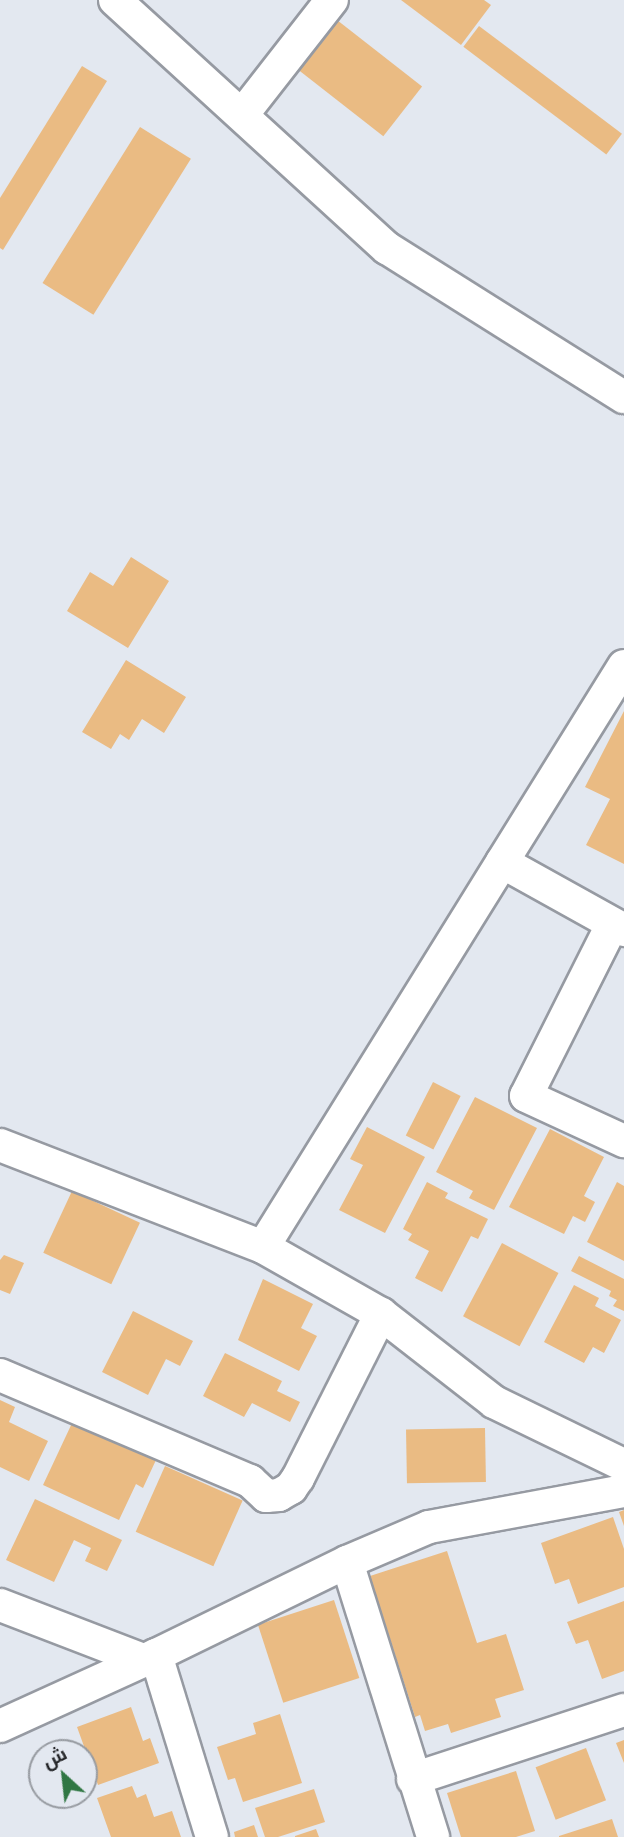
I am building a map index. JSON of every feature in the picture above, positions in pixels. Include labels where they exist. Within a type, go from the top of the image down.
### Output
[{"type":"street","points":[[115,0],[387,248],[624,397]]},
{"type":"street","points":[[242,115],[332,0]]},
{"type":"street","points":[[263,1247],[623,671]]},
{"type":"street","points":[[502,862],[618,928],[526,1096],[624,1141]]},
{"type":"street","points":[[0,1146],[263,1247],[381,1314],[494,1402],[624,1465]]},
{"type":"street","points":[[0,1375],[250,1482],[265,1496],[279,1495],[292,1488],[299,1478],[381,1314]]},
{"type":"street","points":[[0,1726],[346,1562],[429,1527],[624,1491]]},
{"type":"street","points":[[346,1562],[433,1837]]},
{"type":"street","points":[[0,1605],[149,1657]]},
{"type":"street","points":[[149,1657],[212,1837]]},
{"type":"street","points":[[413,1779],[624,1710]]},
{"type":"building","points":[[401,0],[484,0],[491,5],[461,45]]},
{"type":"building","points":[[337,20],[422,86],[383,136],[298,70]]},
{"type":"building","points":[[479,26],[622,134],[606,154],[463,47]]},
{"type":"building","points":[[82,66],[107,81],[3,250],[0,248],[0,198]]},
{"type":"building","points":[[140,127],[191,159],[93,315],[42,283]]},
{"type":"building","points":[[131,557],[169,581],[128,648],[67,611],[90,572],[113,586]]},
{"type":"building","points":[[126,660],[186,697],[164,733],[142,719],[129,740],[120,734],[111,749],[82,732]]},
{"type":"building","points":[[624,711],[624,864],[586,845],[610,799],[585,787]]},
{"type":"building","points":[[433,1082],[461,1096],[433,1150],[406,1135]]},
{"type":"building","points":[[475,1097],[537,1128],[494,1210],[469,1198],[473,1191],[436,1172]]},
{"type":"building","points":[[367,1127],[425,1157],[385,1233],[339,1210],[363,1165],[350,1159]]},
{"type":"building","points":[[550,1129],[604,1157],[584,1196],[595,1202],[585,1222],[573,1216],[564,1234],[509,1207]]},
{"type":"building","points":[[427,1182],[448,1193],[445,1198],[488,1219],[478,1239],[471,1236],[442,1292],[415,1278],[429,1251],[408,1240],[412,1234],[403,1229]]},
{"type":"building","points":[[617,1182],[624,1186],[624,1261],[587,1242]]},
{"type":"building","points":[[72,1191],[140,1223],[111,1284],[43,1253]]},
{"type":"building","points":[[502,1243],[559,1273],[520,1346],[463,1316]]},
{"type":"building","points":[[4,1255],[24,1263],[10,1294],[0,1290],[0,1260]]},
{"type":"building","points":[[579,1256],[624,1279],[624,1311],[613,1306],[617,1300],[609,1296],[611,1291],[571,1271]]},
{"type":"building","points":[[263,1279],[313,1304],[301,1328],[317,1336],[299,1371],[238,1340]]},
{"type":"building","points":[[574,1285],[599,1298],[595,1306],[621,1320],[604,1353],[593,1347],[584,1363],[544,1342]]},
{"type":"building","points":[[133,1311],[193,1341],[180,1366],[166,1359],[148,1395],[102,1372]]},
{"type":"building","points":[[225,1353],[282,1381],[277,1391],[300,1402],[290,1422],[252,1403],[244,1417],[203,1396]]},
{"type":"building","points":[[0,1400],[15,1407],[9,1422],[48,1441],[29,1481],[0,1467]]},
{"type":"building","points":[[73,1421],[156,1460],[143,1488],[136,1484],[119,1520],[43,1485]]},
{"type":"building","points":[[485,1428],[486,1482],[407,1483],[406,1429]]},
{"type":"building","points":[[165,1466],[243,1501],[213,1566],[136,1532]]},
{"type":"building","points":[[35,1499],[122,1540],[107,1571],[85,1561],[91,1548],[74,1540],[54,1582],[6,1560]]},
{"type":"building","points":[[624,1510],[624,1526],[619,1512]]},
{"type":"building","points":[[613,1517],[624,1549],[624,1587],[578,1604],[569,1579],[555,1584],[541,1543]]},
{"type":"building","points":[[447,1551],[477,1643],[506,1634],[524,1690],[495,1699],[501,1717],[451,1733],[448,1724],[425,1731],[420,1715],[415,1717],[370,1576]]},
{"type":"building","points":[[334,1600],[359,1678],[283,1703],[258,1625]]},
{"type":"building","points":[[624,1601],[624,1671],[602,1679],[588,1640],[576,1644],[567,1622]]},
{"type":"building","points":[[131,1707],[143,1741],[150,1738],[159,1763],[98,1785],[98,1739],[81,1739],[77,1727]]},
{"type":"building","points":[[280,1714],[302,1783],[243,1802],[235,1778],[228,1780],[217,1747],[256,1734],[253,1723]]},
{"type":"building","points":[[624,1740],[624,1763],[616,1743]]},
{"type":"building","points":[[586,1748],[606,1800],[556,1820],[536,1767]]},
{"type":"building","points":[[516,1771],[535,1831],[516,1837],[461,1837],[447,1793]]},
{"type":"building","points":[[132,1786],[137,1798],[146,1794],[154,1817],[172,1811],[181,1837],[111,1837],[98,1798]]},
{"type":"building","points":[[314,1789],[325,1822],[278,1837],[265,1837],[255,1808]]},
{"type":"building","points":[[612,1819],[618,1837],[559,1837],[559,1836]]},
{"type":"building","points":[[254,1825],[258,1837],[235,1837],[234,1832]]},
{"type":"building","points":[[316,1829],[319,1837],[295,1837],[295,1836]]}]
